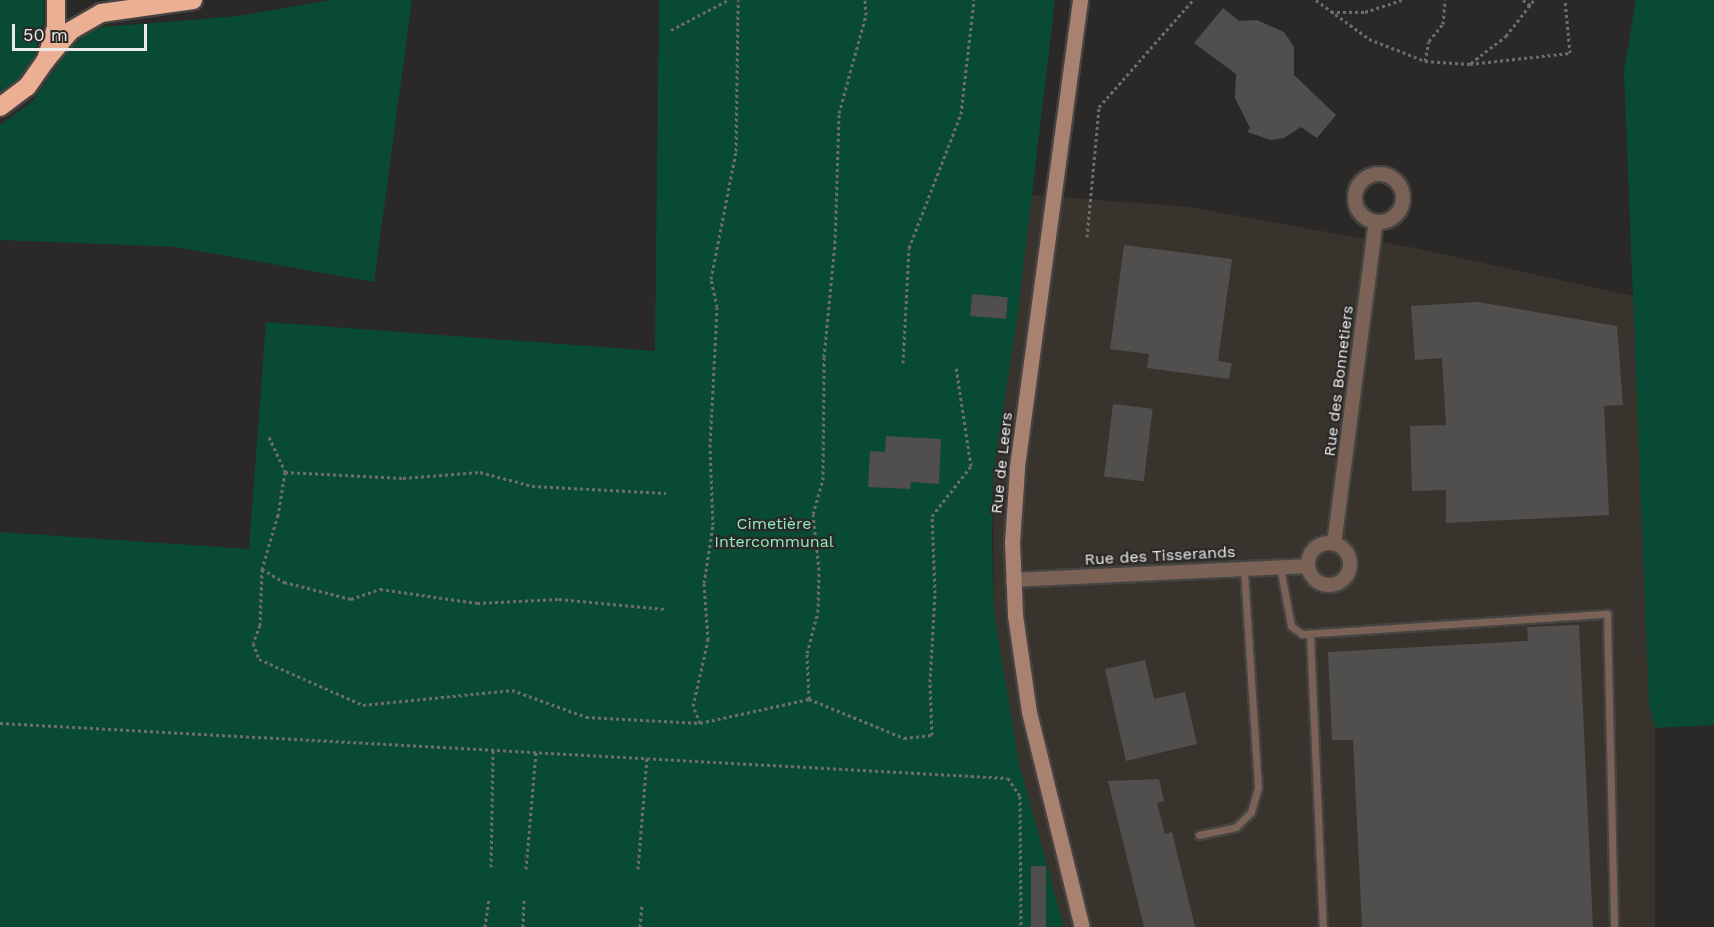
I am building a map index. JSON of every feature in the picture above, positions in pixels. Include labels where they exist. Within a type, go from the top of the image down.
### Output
[{"type":"highway","points":[[46,60],[56,28],[56,0]]},
{"type":"highway","points":[[0,107],[27,87],[70,31],[101,13],[193,0]]},
{"type":"street","name":"Rue de Leers","points":[[1080,0],[1015,491],[1013,580],[1029,712],[1082,927]]},
{"type":"street","name":"Rue des Bonnetiers","points":[[1334,544],[1376,222]]},
{"type":"street","points":[[1334,544],[1349,558],[1348,572],[1339,582],[1319,582],[1308,566],[1316,548],[1334,544]]},
{"type":"street","name":"Rue des Tisserands","points":[[1013,580],[1308,566]]},
{"type":"lane","points":[[1281,567],[1291,626],[1310,634],[1606,614],[1614,927]]},
{"type":"lane","points":[[1199,835],[1236,827],[1251,812],[1258,787],[1244,569]]},
{"type":"lane","points":[[1310,634],[1323,927]]},
{"type":"path","points":[[671,30],[728,0]]},
{"type":"path","points":[[700,723],[693,706],[708,640],[704,583],[713,525],[710,447],[717,307],[711,279],[736,151],[738,0]]},
{"type":"path","points":[[809,699],[807,653],[819,602],[813,514],[823,480],[824,357],[835,243],[839,113],[866,15],[865,0]]},
{"type":"path","points":[[903,363],[909,248],[961,114],[974,0]]},
{"type":"path","points":[[1087,237],[1099,107],[1193,0]]},
{"type":"path","points":[[1316,0],[1329,12],[1369,39],[1425,61],[1470,64],[1570,53],[1565,0]]},
{"type":"path","points":[[1329,12],[1365,12],[1403,0]]},
{"type":"path","points":[[1425,61],[1429,40],[1443,24],[1445,0]]},
{"type":"path","points":[[1523,0],[1531,6]]},
{"type":"path","points":[[1470,64],[1506,36],[1534,0]]},
{"type":"path","points":[[269,437],[285,472],[278,515],[262,569],[260,625],[253,643],[259,659],[363,705],[512,690],[586,717],[700,723],[809,699],[904,738],[932,735],[930,682],[935,593],[932,516],[971,466],[956,367]]},
{"type":"path","points":[[285,472],[403,478],[480,472],[532,486],[666,493]]},
{"type":"path","points":[[262,569],[284,582],[351,599],[380,589],[477,603],[559,599],[665,609]]},
{"type":"path","points":[[0,723],[1008,778],[1020,796],[1021,927]]},
{"type":"path","points":[[491,867],[493,750]]},
{"type":"path","points":[[526,869],[536,752]]},
{"type":"path","points":[[638,869],[647,758]]},
{"type":"path","points":[[485,927],[489,898]]},
{"type":"path","points":[[523,927],[524,900]]},
{"type":"path","points":[[640,927],[642,904]]},
{"type":"shaded area","points":[[1032,195],[1189,207],[1415,248],[1633,296],[1649,704],[1655,728],[1655,927],[1064,927],[1019,763],[994,613],[993,475]]},
{"type":"green space","points":[[0,0],[43,0],[44,19],[33,59],[21,76],[0,93]]},
{"type":"green space","points":[[331,0],[412,0],[374,282],[176,247],[0,240],[0,125],[32,102],[70,48],[85,35],[102,27],[238,16]]},
{"type":"green space","name":"Cimetière Intercommunal","points":[[659,0],[1055,0],[1018,312],[993,475],[992,543],[994,613],[1019,763],[1064,927],[0,927],[0,532],[249,549],[266,322],[655,351]]},
{"type":"green space","points":[[1636,0],[1714,0],[1714,725],[1655,728],[1649,704],[1624,70]]},
{"type":"building","points":[[1223,8],[1239,21],[1257,20],[1284,32],[1294,47],[1294,75],[1336,115],[1317,138],[1301,127],[1284,138],[1271,140],[1247,132],[1250,128],[1235,98],[1236,74],[1194,43]]},
{"type":"building","points":[[1124,245],[1232,259],[1218,361],[1232,363],[1229,379],[1147,368],[1149,354],[1110,349]]},
{"type":"building","points":[[972,294],[1008,297],[1006,319],[970,316]]},
{"type":"building","points":[[1478,302],[1617,326],[1623,405],[1604,406],[1609,515],[1446,523],[1446,490],[1412,491],[1410,426],[1446,425],[1442,358],[1415,360],[1411,306]]},
{"type":"building","points":[[1113,404],[1153,409],[1144,481],[1104,476]]},
{"type":"building","points":[[886,436],[941,439],[939,484],[911,482],[910,489],[868,487],[870,451],[885,452]]},
{"type":"building","points":[[1579,625],[1593,927],[1362,927],[1353,740],[1332,740],[1328,652],[1528,641],[1527,627]]},
{"type":"building","points":[[1145,660],[1154,699],[1185,692],[1197,744],[1126,761],[1105,669]]},
{"type":"building","points":[[1159,779],[1164,801],[1157,803],[1165,834],[1172,832],[1195,927],[1144,927],[1108,781]]},
{"type":"building","points":[[1031,866],[1046,866],[1046,927],[1031,927]]}]
